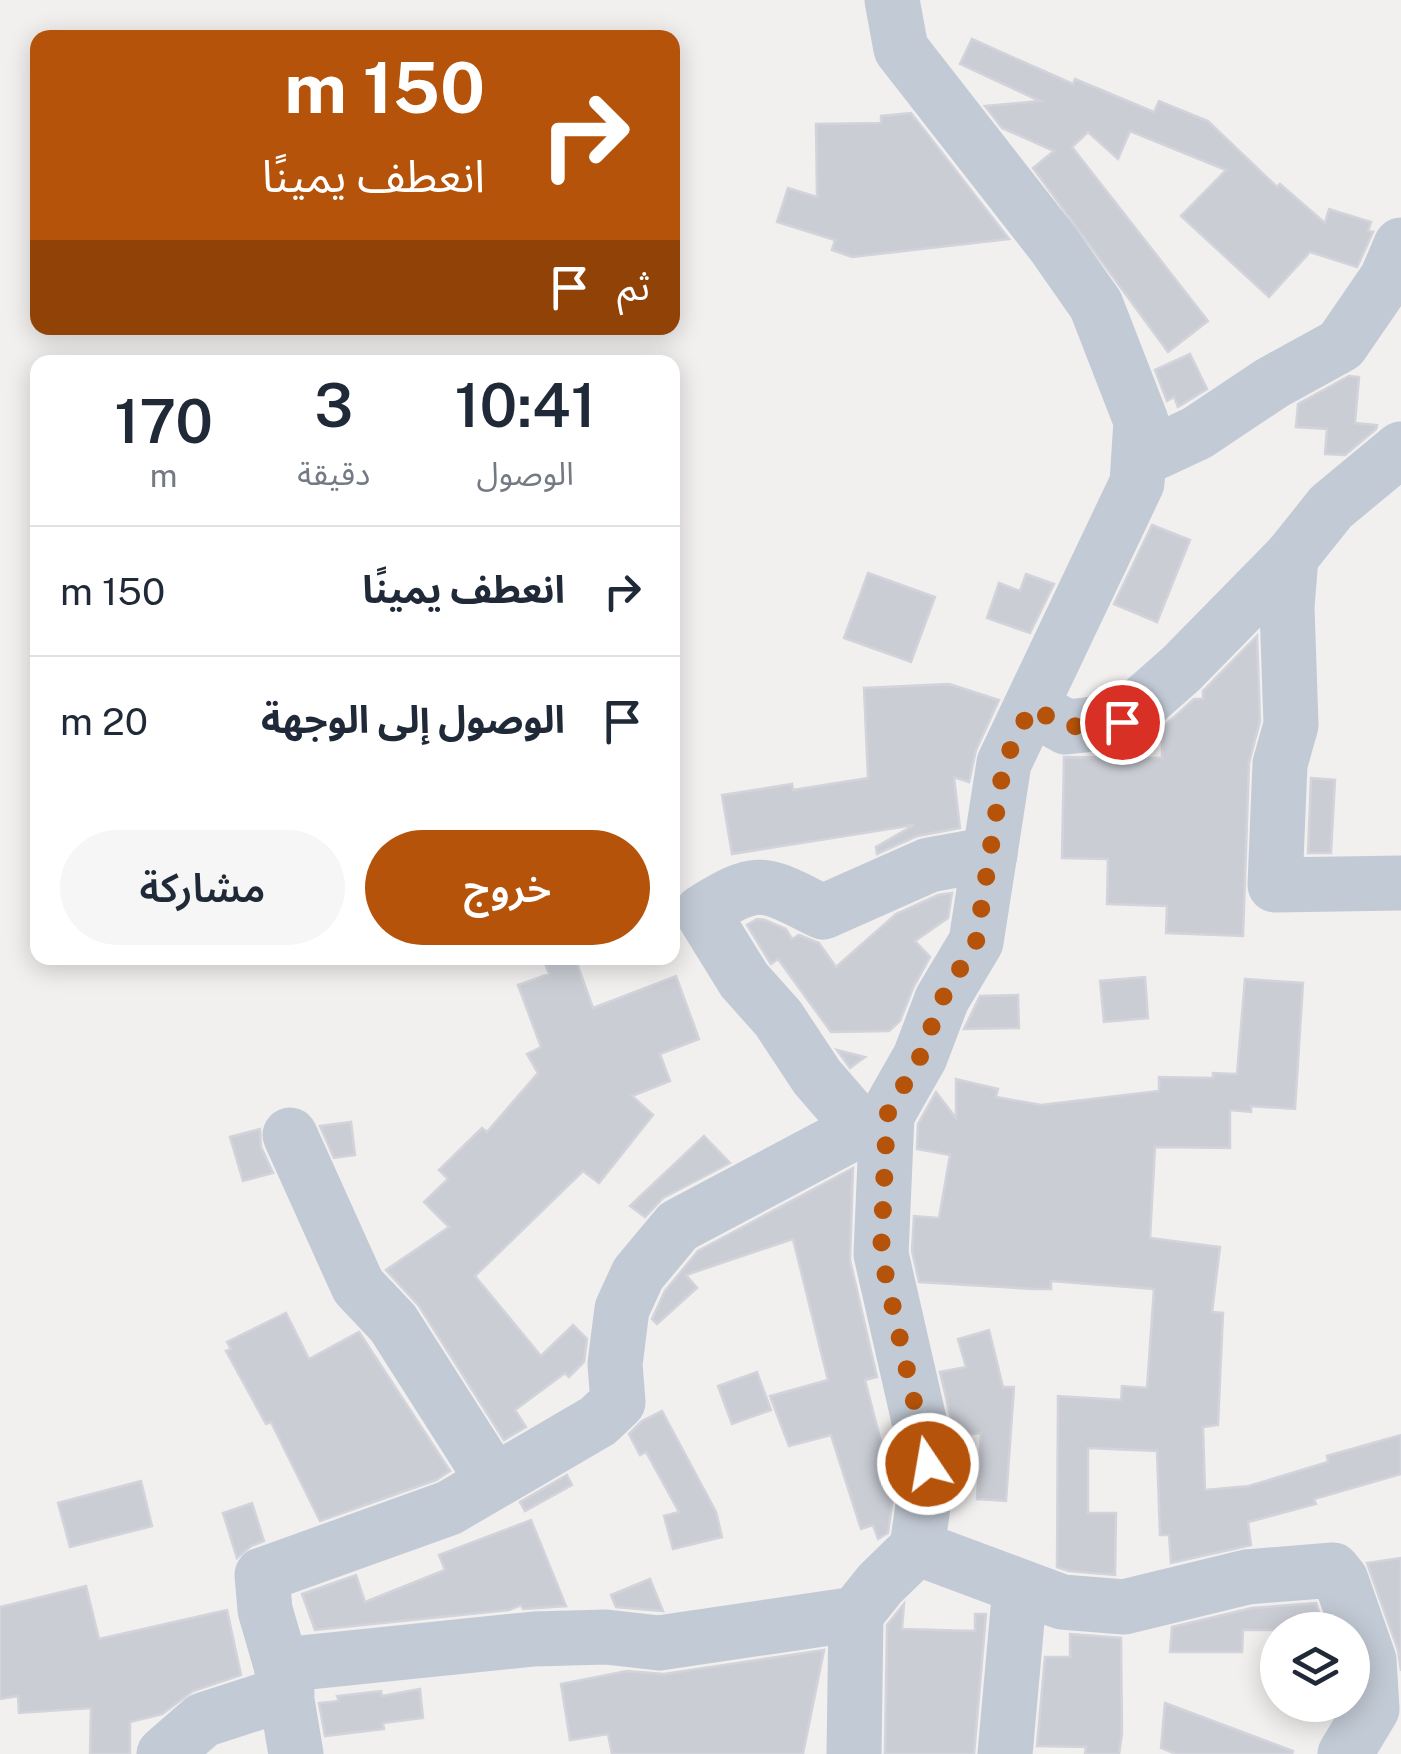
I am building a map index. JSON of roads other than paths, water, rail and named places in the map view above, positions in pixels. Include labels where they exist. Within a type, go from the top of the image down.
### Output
[{"type":"street","points":[[296,1754],[284,1679],[265,1610],[262,1575],[449,1508],[598,1421],[618,1402],[615,1364],[622,1310],[638,1274],[678,1226],[875,1122],[920,1057],[942,999],[976,942],[1004,763],[1137,483],[1140,421],[1096,305],[901,48],[892,0]]},
{"type":"street","points":[[1138,460],[1198,432],[1340,345],[1387,278],[1401,245]]},
{"type":"street","points":[[1031,707],[1066,727],[1122,722],[1291,558],[1330,506],[1401,449]]},
{"type":"street","points":[[1291,558],[1291,725],[1280,764],[1274,885],[1401,883]]},
{"type":"street","points":[[875,1122],[816,1077],[778,1018],[744,980],[702,912],[740,888],[771,887],[823,912],[929,865],[990,854]]},
{"type":"street","points":[[854,1754],[856,1614],[917,1548],[928,1464],[881,1254],[875,1122]]},
{"type":"street","points":[[290,1135],[358,1286],[393,1324],[493,1480]]},
{"type":"street","points":[[917,1548],[1062,1602],[1124,1607],[1247,1577],[1333,1570],[1341,1580],[1369,1660],[1372,1709],[1346,1754]]},
{"type":"street","points":[[1005,1754],[1020,1587]]},
{"type":"street","points":[[164,1754],[203,1720],[284,1679],[534,1639],[606,1636],[659,1643],[856,1614]]}]
